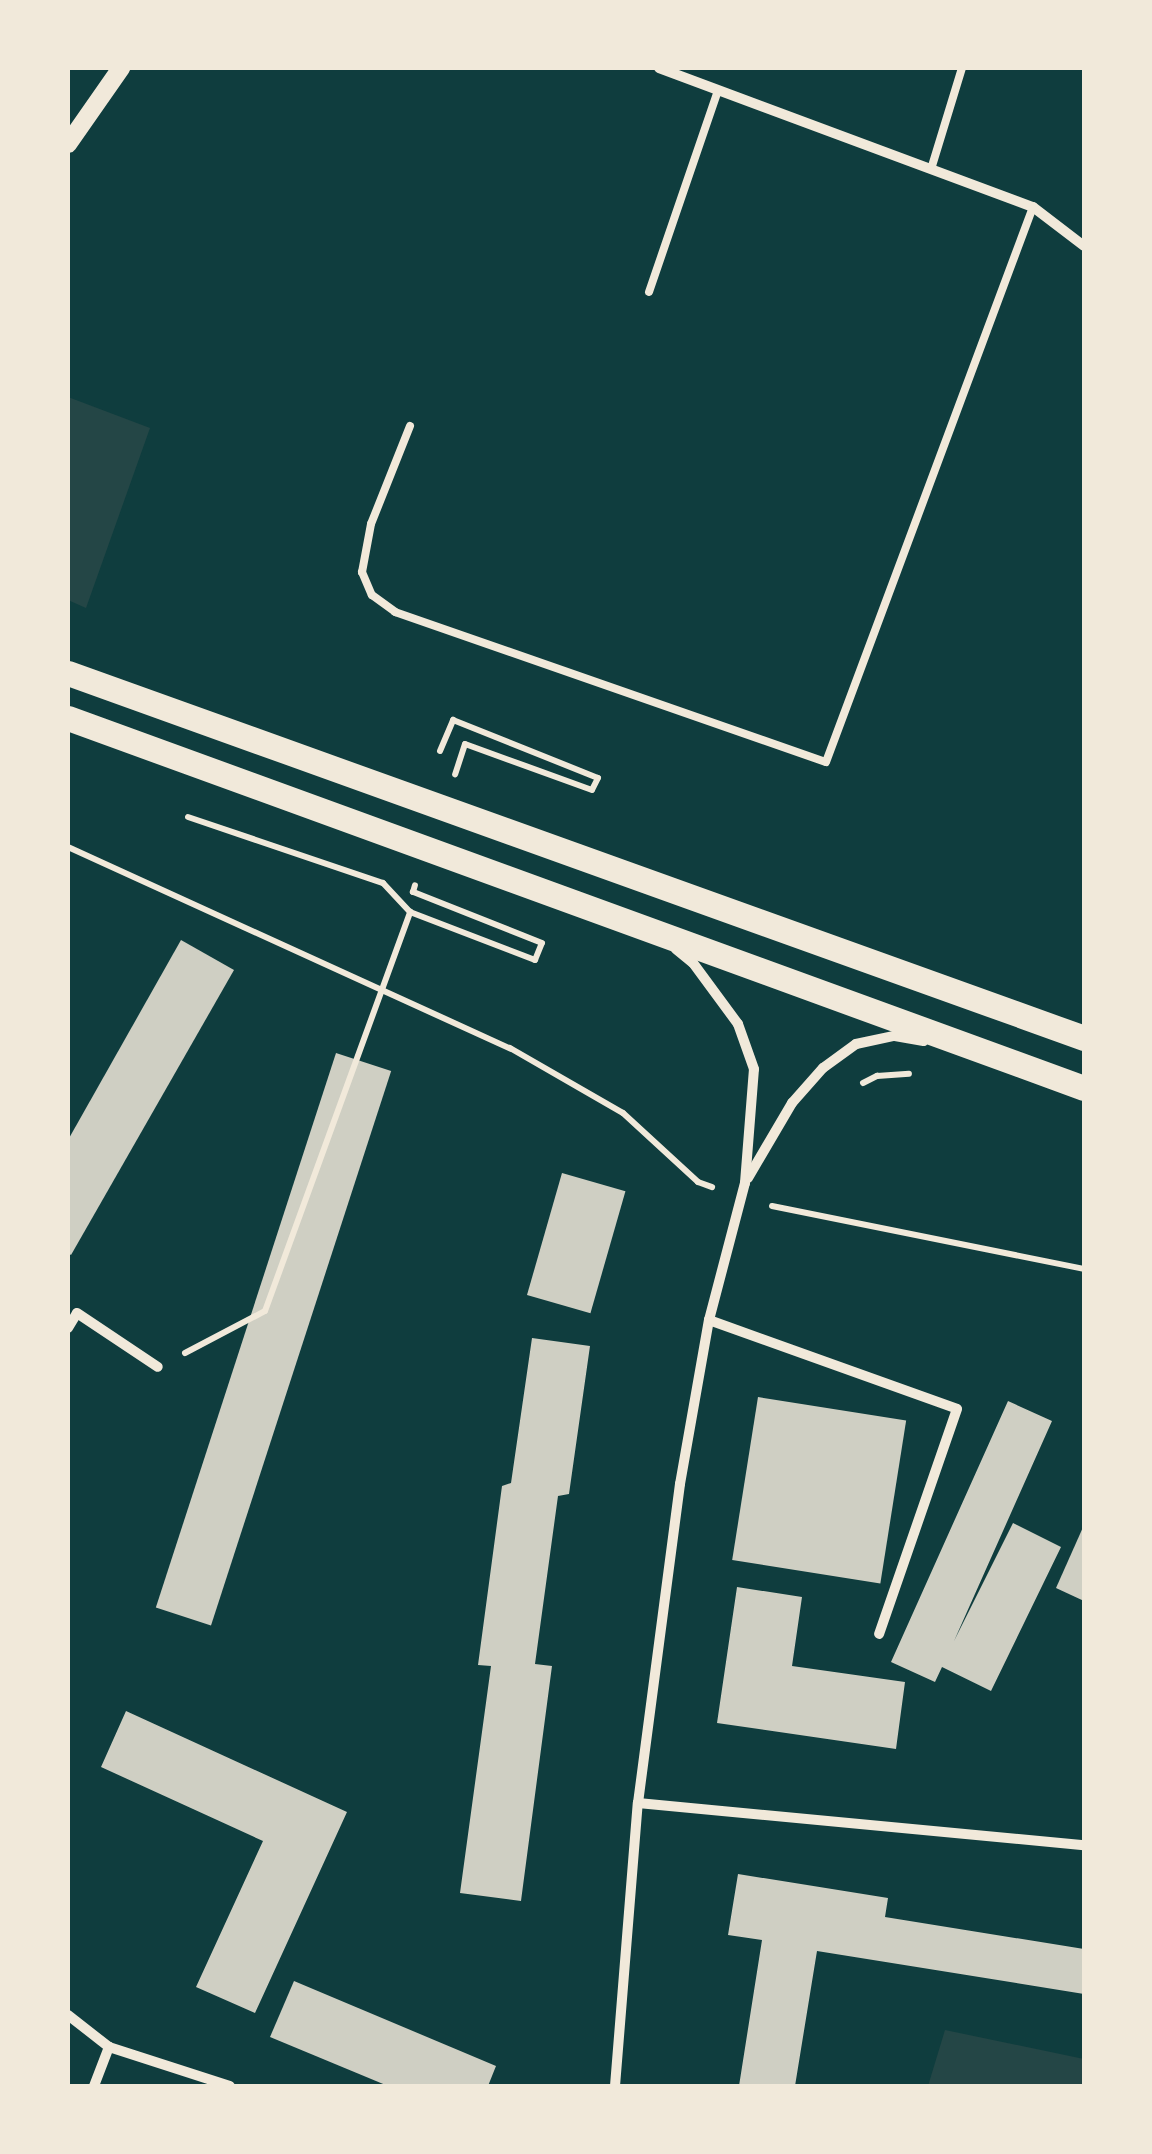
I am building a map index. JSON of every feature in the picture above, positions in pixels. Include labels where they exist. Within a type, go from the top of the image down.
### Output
[{"type":"main road","points":[[68,673],[1084,1038]]},
{"type":"main road","points":[[68,718],[1084,1088]]},
{"type":"street","points":[[68,144],[121,68]]},
{"type":"street","points":[[659,68],[1033,206],[1084,246]]},
{"type":"street","points":[[615,2086],[638,1802],[680,1484],[709,1320],[745,1183],[754,1068],[738,1024],[693,963],[650,928]]},
{"type":"street","points":[[745,1183],[792,1103],[823,1068],[856,1044],[895,1036],[994,1054]]},
{"type":"street","points":[[68,1328],[77,1312],[158,1367]]},
{"type":"street","points":[[709,1320],[958,1409],[879,1634]]},
{"type":"street","points":[[638,1802],[1084,1845]]},
{"type":"street","points":[[68,2015],[109,2047],[230,2086]]},
{"type":"street","points":[[94,2086],[109,2047]]},
{"type":"lane","points":[[932,166],[962,68]]},
{"type":"lane","points":[[649,292],[718,90]]},
{"type":"lane","points":[[410,426],[371,524],[362,572],[372,595],[395,612],[826,762],[1033,206]]},
{"type":"path","points":[[440,751],[453,720],[598,778],[592,790],[465,744]]},
{"type":"path","points":[[188,817],[382,883],[410,912],[536,960],[542,943],[413,892]]},
{"type":"path","points":[[68,847],[510,1048],[574,1082],[623,1113],[698,1182]]},
{"type":"path","points":[[158,1367],[264,1311],[410,912]]},
{"type":"path","points":[[851,1090],[877,1076],[920,1073]]},
{"type":"path","points":[[782,1190],[774,1206],[1084,1269]]},
{"type":"shaded area","points":[[68,397],[150,428],[86,608],[68,600]]},
{"type":"shaded area","points":[[945,2030],[1084,2059],[1084,2086],[928,2086]]},
{"type":"building","points":[[181,940],[234,970],[71,1255],[68,1140]]},
{"type":"building","points":[[336,1053],[391,1071],[211,1625],[156,1607]]},
{"type":"building","points":[[562,1173],[625,1191],[590,1313],[527,1295]]},
{"type":"building","points":[[532,1338],[590,1346],[569,1494],[558,1496],[535,1664],[552,1666],[521,1901],[460,1893],[491,1666],[478,1665],[502,1486],[511,1483]]},
{"type":"building","points":[[758,1397],[906,1420],[880,1583],[732,1560]]},
{"type":"building","points":[[1008,1401],[1052,1421],[954,1641],[1013,1523],[1061,1547],[991,1691],[942,1667],[935,1682],[891,1662]]},
{"type":"building","points":[[1084,1525],[1084,1601],[1056,1588]]},
{"type":"building","points":[[737,1587],[802,1597],[792,1666],[905,1682],[896,1749],[717,1723]]},
{"type":"building","points":[[126,1711],[347,1812],[255,2013],[196,1987],[263,1841],[101,1767]]},
{"type":"building","points":[[738,1874],[888,1898],[885,1917],[1084,1949],[1084,1994],[817,1951],[795,2086],[739,2086],[762,1940],[728,1935]]},
{"type":"building","points":[[294,1981],[496,2066],[488,2086],[388,2086],[270,2037]]}]
